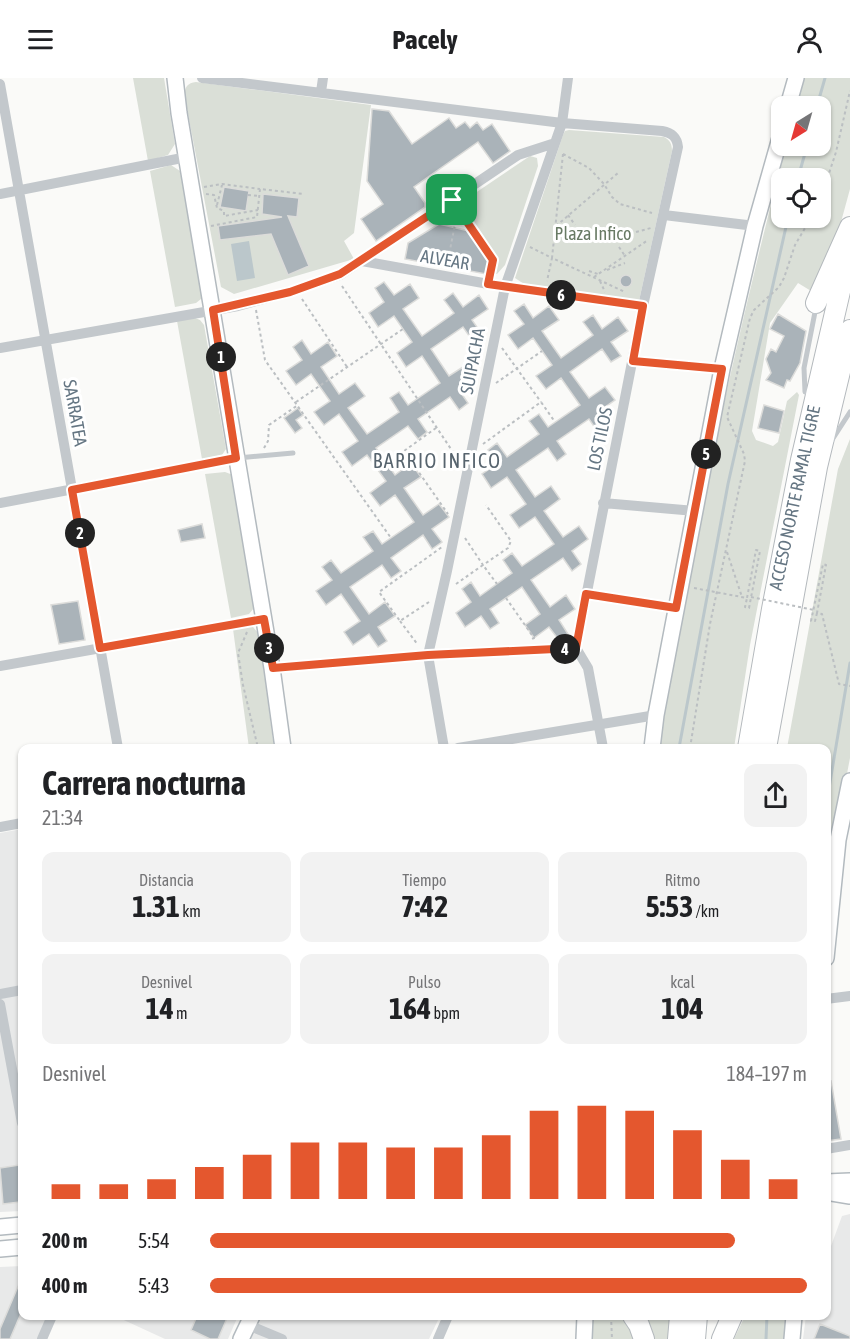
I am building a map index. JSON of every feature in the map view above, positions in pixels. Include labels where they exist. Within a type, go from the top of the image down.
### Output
[{"type":"highway","points":[[816,303],[850,227]]},
{"type":"highway","name":"ACCESO NORTE RAMAL TIGRE","points":[[749,744],[801,460],[850,248]]},
{"type":"highway","name":"ACCESO NORTE RAMAL TIGRE","points":[[767,744],[817,467],[850,330]]},
{"type":"highway","points":[[801,460],[805,392]]},
{"type":"highway","points":[[794,596],[832,440]]},
{"type":"highway","points":[[636,1320],[644,1339]]},
{"type":"highway","points":[[678,1339],[680,1320]]},
{"type":"highway","points":[[695,1339],[697,1320]]},
{"type":"highway","points":[[722,1339],[730,1320]]},
{"type":"street","points":[[175,78],[213,310],[243,458],[282,744]]},
{"type":"street","points":[[202,78],[562,123]]},
{"type":"street","points":[[321,92],[323,78]]},
{"type":"street","name":"SUIPACHA","points":[[428,655],[505,287],[520,242],[557,149],[568,78]]},
{"type":"street","points":[[790,96],[793,78]]},
{"type":"street","name":"SARRATEA","points":[[0,84],[117,744]]},
{"type":"street","name":"LOS TILOS","points":[[562,123],[662,131],[673,135],[678,147],[603,502],[576,648]]},
{"type":"street","points":[[0,348],[213,310],[296,290],[335,276],[455,205],[518,155],[557,149]]},
{"type":"street","points":[[652,744],[656,715],[722,369],[755,226],[775,156]]},
{"type":"street","points":[[0,194],[187,157]]},
{"type":"street","points":[[664,215],[755,226]]},
{"type":"street","name":"ALVEAR","points":[[362,261],[505,287],[643,306]]},
{"type":"street","points":[[633,361],[722,369]]},
{"type":"street","points":[[0,503],[243,458]]},
{"type":"street","points":[[603,502],[695,511]]},
{"type":"street","points":[[586,594],[676,608]]},
{"type":"street","points":[[0,666],[264,619]]},
{"type":"street","points":[[273,668],[428,655],[576,648],[588,668],[602,744]]},
{"type":"street","points":[[428,655],[443,744]]},
{"type":"street","points":[[483,744],[656,715]]},
{"type":"street","points":[[831,925],[850,781]]},
{"type":"street","points":[[0,827],[18,824]]},
{"type":"street","points":[[0,994],[18,991]]},
{"type":"street","points":[[831,998],[850,996]]},
{"type":"street","points":[[0,1004],[18,1101]]},
{"type":"street","points":[[831,1148],[850,1145]]},
{"type":"street","points":[[831,1182],[850,1181]]},
{"type":"street","points":[[831,1193],[850,1196]]},
{"type":"street","points":[[0,1227],[18,1225]]},
{"type":"street","points":[[0,1249],[18,1247]]},
{"type":"street","points":[[42,1339],[50,1320]]},
{"type":"street","points":[[241,1339],[250,1320],[282,1339]]},
{"type":"street","points":[[438,1339],[446,1320]]},
{"type":"street","points":[[584,1339],[585,1320]]},
{"type":"street","points":[[792,1339],[794,1320]]},
{"type":"lane","points":[[805,392],[804,368],[816,303]]},
{"type":"lane","points":[[832,440],[850,412]]},
{"type":"lane","points":[[243,458],[294,453]]},
{"type":"path","points":[[831,168],[850,91]]},
{"type":"path","points":[[544,293],[556,226],[557,149],[584,164],[620,204],[664,215]]},
{"type":"path","points":[[556,226],[618,173]]},
{"type":"path","points":[[217,208],[222,184]]},
{"type":"path","points":[[193,190],[222,184],[304,195]]},
{"type":"path","points":[[199,228],[257,217],[260,189]]},
{"type":"path","points":[[193,190],[214,195],[217,208]]},
{"type":"path","points":[[248,195],[259,196]]},
{"type":"path","points":[[445,276],[455,205]]},
{"type":"path","points":[[455,205],[493,260],[488,284]]},
{"type":"path","points":[[217,208],[224,211],[225,223]]},
{"type":"path","points":[[224,216],[258,210]]},
{"type":"path","points":[[242,212],[243,220]]},
{"type":"path","points":[[568,215],[575,225]]},
{"type":"path","points":[[691,744],[717,592],[745,461],[740,443],[727,417],[750,318],[754,310],[784,278],[795,245],[805,228]]},
{"type":"path","points":[[594,278],[660,231]]},
{"type":"path","points":[[520,242],[626,293]]},
{"type":"path","points":[[619,247],[625,256]]},
{"type":"path","points":[[590,271],[600,273],[625,263]]},
{"type":"path","points":[[335,276],[467,473]]},
{"type":"path","points":[[296,290],[347,367]]},
{"type":"path","points":[[254,301],[265,360],[391,538]]},
{"type":"path","points":[[243,458],[266,446],[271,422],[403,329]]},
{"type":"path","points":[[495,337],[555,423]]},
{"type":"path","points":[[484,392],[542,351]]},
{"type":"path","points":[[471,452],[541,402]]},
{"type":"path","points":[[428,655],[411,638],[379,592],[454,538]]},
{"type":"path","points":[[726,549],[741,597]]},
{"type":"path","points":[[756,550],[760,551],[749,597],[756,550]]},
{"type":"path","points":[[823,564],[826,565],[815,611],[823,564]]},
{"type":"path","points":[[400,621],[483,565],[497,584]]},
{"type":"path","points":[[702,590],[749,597],[822,614],[839,684],[850,686]]},
{"type":"path","points":[[506,598],[534,638],[515,651]]},
{"type":"path","points":[[246,622],[248,630],[238,653],[257,744]]},
{"type":"path","points":[[611,1320],[612,1339]]},
{"type":"shaded area","points":[[249,241],[255,278],[237,281],[231,244]]},
{"type":"shaded area","points":[[18,830],[18,1211],[0,1212],[0,833]]},
{"type":"shaded area","points":[[850,1214],[850,1339],[803,1339],[805,1320],[831,1320],[831,1246],[842,1216]]},
{"type":"shaded area","points":[[18,1266],[18,1320],[47,1320],[38,1339],[0,1339],[0,1267]]},
{"type":"shaded area","points":[[124,1320],[236,1320],[228,1339],[165,1339]]},
{"type":"shaded area","points":[[259,1320],[438,1320],[429,1339],[250,1339]]},
{"type":"green space","points":[[133,78],[164,78],[175,144],[168,155],[148,161]]},
{"type":"green space","points":[[803,78],[850,78],[850,189],[838,233],[816,294],[798,283],[770,323],[752,431],[756,440],[773,446],[778,442],[787,401],[797,392],[799,395],[750,645],[735,744],[661,744],[673,657],[702,506],[771,204],[771,228],[831,228],[831,168],[780,168],[783,156],[831,156],[831,96],[798,96]]},
{"type":"green space","points":[[196,82],[371,105],[354,233],[344,241],[354,259],[234,294],[221,287],[185,98],[186,87]]},
{"type":"green space","name":"Plaza Infico","points":[[569,130],[664,137],[671,144],[672,151],[639,301],[527,286],[515,278],[563,135]]},
{"type":"green space","points":[[530,156],[537,158],[538,166],[505,265],[497,274],[486,274],[488,259],[462,221],[464,217],[456,206]]},
{"type":"green space","points":[[171,165],[180,171],[202,294],[201,299],[196,303],[175,307],[150,171]]},
{"type":"green space","points":[[195,318],[204,325],[226,449],[222,455],[202,459],[177,321]]},
{"type":"green space","points":[[850,439],[850,758],[834,841],[831,877],[831,744],[788,744],[838,469]]},
{"type":"green space","points":[[225,472],[233,475],[254,608],[249,614],[231,618],[205,474]]},
{"type":"green space","points":[[253,627],[259,634],[273,744],[248,744],[233,629]]},
{"type":"green space","points":[[592,1320],[631,1320],[639,1339],[591,1339]]},
{"type":"green space","points":[[642,1320],[670,1320],[668,1339],[649,1339]]},
{"type":"green space","points":[[743,1320],[788,1320],[788,1339],[734,1339]]},
{"type":"building","points":[[372,109],[389,111],[412,144],[449,118],[456,128],[465,122],[470,128],[477,122],[483,130],[492,124],[510,151],[493,163],[478,142],[414,187],[425,203],[425,207],[376,241],[361,219],[383,204],[367,181]]},
{"type":"building","points":[[224,187],[249,191],[246,211],[220,207]]},
{"type":"building","points":[[263,194],[299,198],[297,217],[288,216],[309,266],[288,275],[271,234],[220,240],[218,226],[282,217],[262,214]]},
{"type":"building","points":[[439,224],[469,231],[489,260],[486,274],[405,259],[408,243]]},
{"type":"building","points":[[628,275],[632,281],[628,287],[624,287],[620,279]]},
{"type":"building","points":[[384,282],[394,295],[410,284],[419,298],[403,309],[422,336],[454,313],[444,300],[453,293],[463,307],[479,295],[488,309],[472,320],[481,333],[472,340],[463,327],[431,349],[449,376],[466,365],[475,378],[459,390],[468,403],[459,410],[450,397],[418,419],[427,432],[418,439],[408,426],[376,448],[395,475],[411,463],[421,477],[404,488],[423,515],[439,504],[449,517],[432,529],[442,542],[432,549],[423,535],[391,558],[401,571],[391,578],[382,565],[350,587],[369,614],[385,602],[395,616],[378,627],[387,641],[378,647],[369,634],[353,645],[344,632],[360,621],[341,594],[326,605],[316,591],[332,580],[322,567],[331,560],[341,573],[373,551],[363,537],[373,531],[382,544],[414,522],[395,495],[380,506],[370,493],[386,481],[367,455],[352,466],[342,452],[358,441],[339,414],[324,425],[314,412],[330,401],[311,374],[296,385],[286,371],[302,360],[293,347],[302,340],[311,354],[328,342],[337,356],[321,367],[339,394],[355,383],[365,396],[348,408],[367,434],[399,412],[390,398],[399,392],[408,405],[440,383],[422,356],[406,367],[397,353],[412,342],[394,316],[378,327],[369,313],[384,302],[375,288]]},
{"type":"building","points":[[524,304],[533,318],[549,306],[559,320],[542,331],[561,358],[593,335],[583,322],[593,315],[602,329],[618,317],[628,331],[611,342],[621,356],[611,362],[602,349],[570,372],[589,398],[605,387],[615,400],[598,412],[608,425],[598,432],[589,419],[557,441],[566,454],[557,461],[548,448],[516,470],[535,497],[551,486],[560,499],[544,511],[563,537],[579,526],[588,539],[572,551],[581,564],[572,571],[563,558],[531,580],[550,607],[566,595],[575,609],[559,620],[568,634],[559,640],[549,627],[534,638],[525,625],[540,614],[522,587],[490,609],[499,623],[490,629],[481,616],[465,627],[456,613],[471,602],[462,589],[471,582],[480,596],[512,573],[503,560],[512,553],[522,566],[554,544],[535,517],[519,528],[510,515],[526,504],[507,477],[491,488],[482,474],[498,463],[488,450],[497,443],[507,457],[539,434],[529,421],[539,414],[548,427],[580,405],[561,378],[546,389],[536,376],[552,365],[533,338],[518,349],[508,335],[524,324],[514,311]]},
{"type":"building","points":[[778,314],[806,331],[800,363],[784,388],[766,380],[771,373],[766,359],[771,349],[776,352],[784,336],[770,329]]},
{"type":"building","points":[[764,405],[784,411],[779,433],[758,428]]},
{"type":"building","points":[[298,408],[303,415],[296,420],[302,428],[295,433],[284,418]]},
{"type":"building","points":[[202,524],[205,538],[181,542],[178,530]]},
{"type":"building","points":[[78,601],[85,640],[59,644],[51,605]]},
{"type":"building","points":[[831,1081],[841,1139],[831,1140]]},
{"type":"building","points":[[18,1165],[18,1202],[3,1204],[0,1168]]},
{"type":"building","points":[[18,1286],[18,1320],[10,1339],[0,1339],[0,1329]]},
{"type":"building","points":[[195,1320],[226,1320],[218,1339],[210,1339],[191,1330]]},
{"type":"building","points":[[820,1324],[850,1336],[850,1339],[814,1339]]},
{"type":"waterway","points":[[820,96],[825,78]]},
{"type":"waterway","points":[[801,168],[804,156]]},
{"type":"waterway","points":[[680,744],[728,484],[786,228]]},
{"type":"waterway","points":[[831,776],[850,663]]},
{"type":"waterway","points":[[766,1339],[767,1320]]},
{"type":"district","name":"BARRIO INFICO","points":[[437,461]]},
{"type":"route","points":[[452,200],[493,260],[488,284],[643,306],[633,361],[722,369],[676,608],[586,594],[576,648],[428,655],[273,668],[264,619],[100,648],[72,490],[236,458],[213,310],[290,292],[340,274],[452,200]]}]
